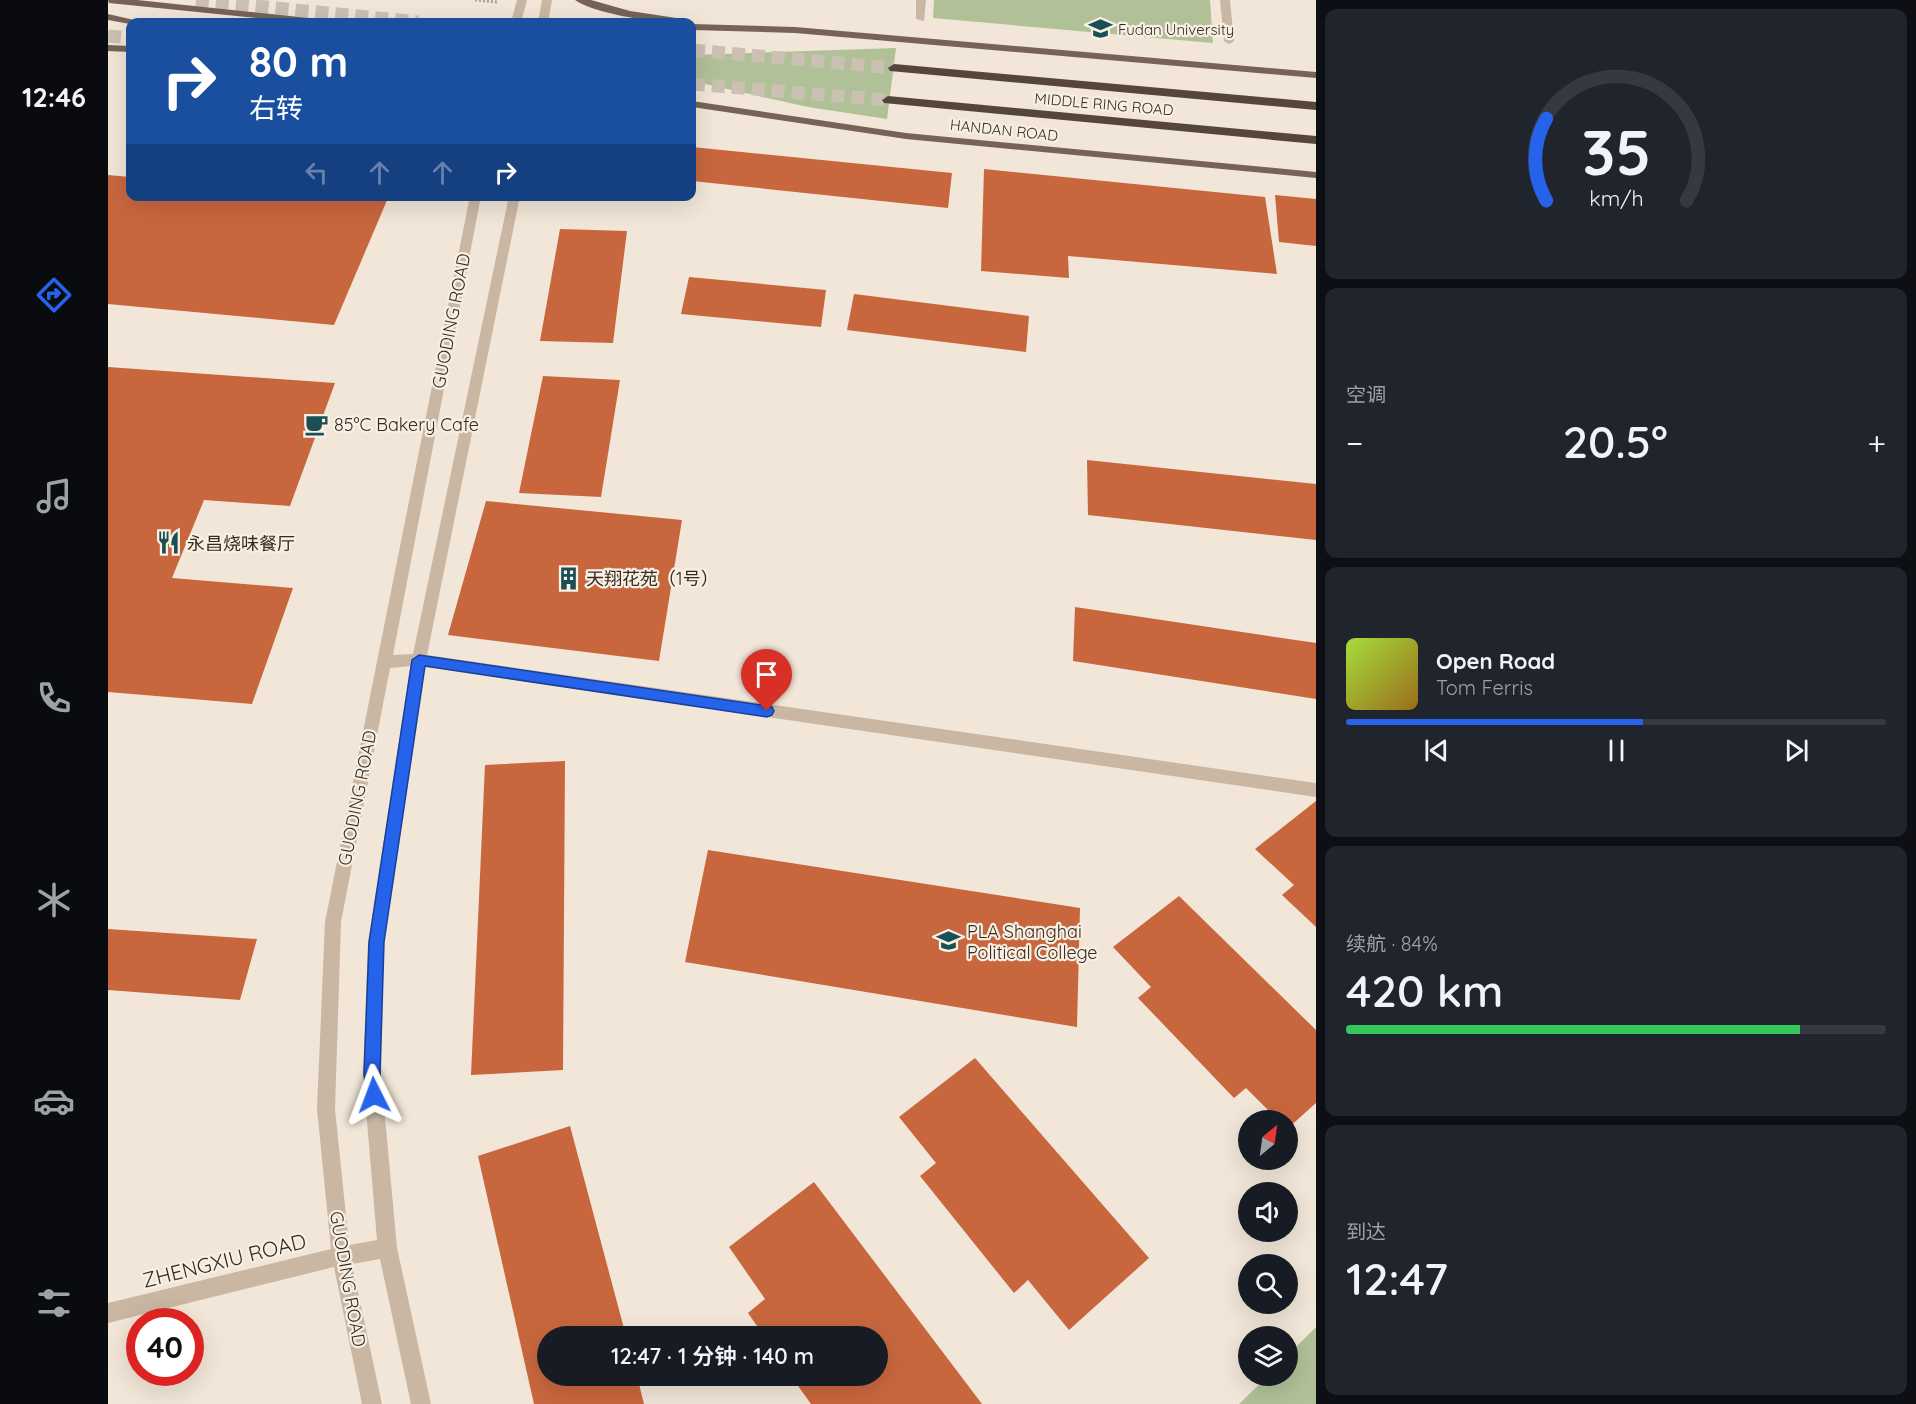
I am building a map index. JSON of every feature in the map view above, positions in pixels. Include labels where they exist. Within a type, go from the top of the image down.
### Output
[{"type":"highway","name":"MIDDLE RING ROAD","points":[[894,68],[1316,106]]},
{"type":"highway","name":"MIDDLE RING ROAD","points":[[888,100],[1316,141]]},
{"type":"main road","points":[[109,0],[281,18]]},
{"type":"main road","points":[[580,0],[629,14],[656,18]]},
{"type":"main road","points":[[108,18],[126,20]]},
{"type":"main road","points":[[696,25],[795,30],[1316,75]]},
{"type":"main road","points":[[108,48],[126,49]]},
{"type":"main road","name":"HANDAN ROAD","points":[[696,105],[906,136],[1316,175]]},
{"type":"street","points":[[517,18],[522,0]]},
{"type":"street","points":[[544,18],[547,0]]},
{"type":"street","points":[[921,0],[921,19]]},
{"type":"street","points":[[1225,0],[1229,41]]},
{"type":"street","name":"GUODING ROAD","points":[[372,1404],[341,1256],[326,1109],[333,922],[475,201]]},
{"type":"street","name":"GUODING ROAD","points":[[422,1404],[387,1248],[372,1074],[376,942],[419,660],[514,201]]},
{"type":"street","points":[[383,662],[419,660],[1316,790]]},
{"type":"street","name":"ZHENGXIU ROAD","points":[[108,1313],[341,1256],[387,1248]]},
{"type":"green space","points":[[934,0],[1210,0],[1213,43],[933,18]]},
{"type":"green space","points":[[896,48],[887,119],[808,107],[696,82],[696,55]]},
{"type":"green space","points":[[1316,1327],[1316,1404],[1239,1404],[1258,1386],[1298,1386],[1298,1345]]},
{"type":"building","points":[[696,147],[952,173],[948,208],[696,181]]},
{"type":"building","points":[[984,169],[1265,197],[1277,274],[1068,256],[1069,278],[981,271]]},
{"type":"building","points":[[108,175],[126,177],[126,201],[387,201],[334,325],[108,304]]},
{"type":"building","points":[[1275,195],[1316,199],[1316,246],[1279,242]]},
{"type":"building","points":[[560,229],[627,231],[613,343],[540,341]]},
{"type":"building","points":[[689,277],[826,290],[821,327],[681,314]]},
{"type":"building","points":[[854,294],[1029,316],[1026,352],[847,330]]},
{"type":"building","points":[[108,367],[335,383],[290,506],[204,500],[172,578],[293,588],[252,704],[108,692]]},
{"type":"building","points":[[543,376],[620,380],[601,497],[519,493]]},
{"type":"building","points":[[1087,460],[1316,484],[1316,540],[1088,515]]},
{"type":"building","name":"天翔花苑（1号）","points":[[486,501],[682,520],[659,661],[448,635]]},
{"type":"building","points":[[1075,607],[1316,643],[1316,699],[1073,661]]},
{"type":"building","points":[[565,761],[563,1070],[471,1075],[485,765]]},
{"type":"building","points":[[1316,801],[1316,927],[1282,895],[1294,885],[1255,849]]},
{"type":"building","points":[[708,850],[1080,908],[1077,1027],[685,962]]},
{"type":"building","points":[[1179,896],[1316,1030],[1316,1103],[1298,1119],[1298,1110],[1268,1110],[1246,1088],[1234,1098],[1138,998],[1151,987],[1113,947]]},
{"type":"building","points":[[108,929],[257,939],[240,1000],[108,990]]},
{"type":"building","points":[[975,1058],[1149,1258],[1069,1330],[1028,1280],[1014,1293],[920,1176],[936,1163],[899,1117]]},
{"type":"building","points":[[570,1126],[623,1326],[537,1326],[537,1386],[640,1386],[644,1404],[534,1404],[478,1156]]},
{"type":"building","points":[[814,1182],[982,1404],[811,1404],[798,1386],[888,1386],[888,1326],[757,1326],[748,1313],[765,1299],[729,1247]]},
{"type":"tunnel","points":[[196,0],[378,18]]},
{"type":"tunnel","points":[[108,36],[126,38]]},
{"type":"tunnel","points":[[696,50],[894,68]]},
{"type":"tunnel","points":[[696,84],[888,100]]},
{"type":"place","name":"Fudan University","points":[[1100,29]]},
{"type":"place","name":"85°C Bakery Cafe","points":[[316,424]]},
{"type":"place","name":"永昌烧味餐厅","points":[[169,543]]},
{"type":"place","name":"天翔花苑（1号）","points":[[568,578]]},
{"type":"place","name":"PLA Shanghai Political College","points":[[949,941]]},
{"type":"route","points":[[374,1095],[372,1074],[376,942],[419,660],[767,711]]}]
